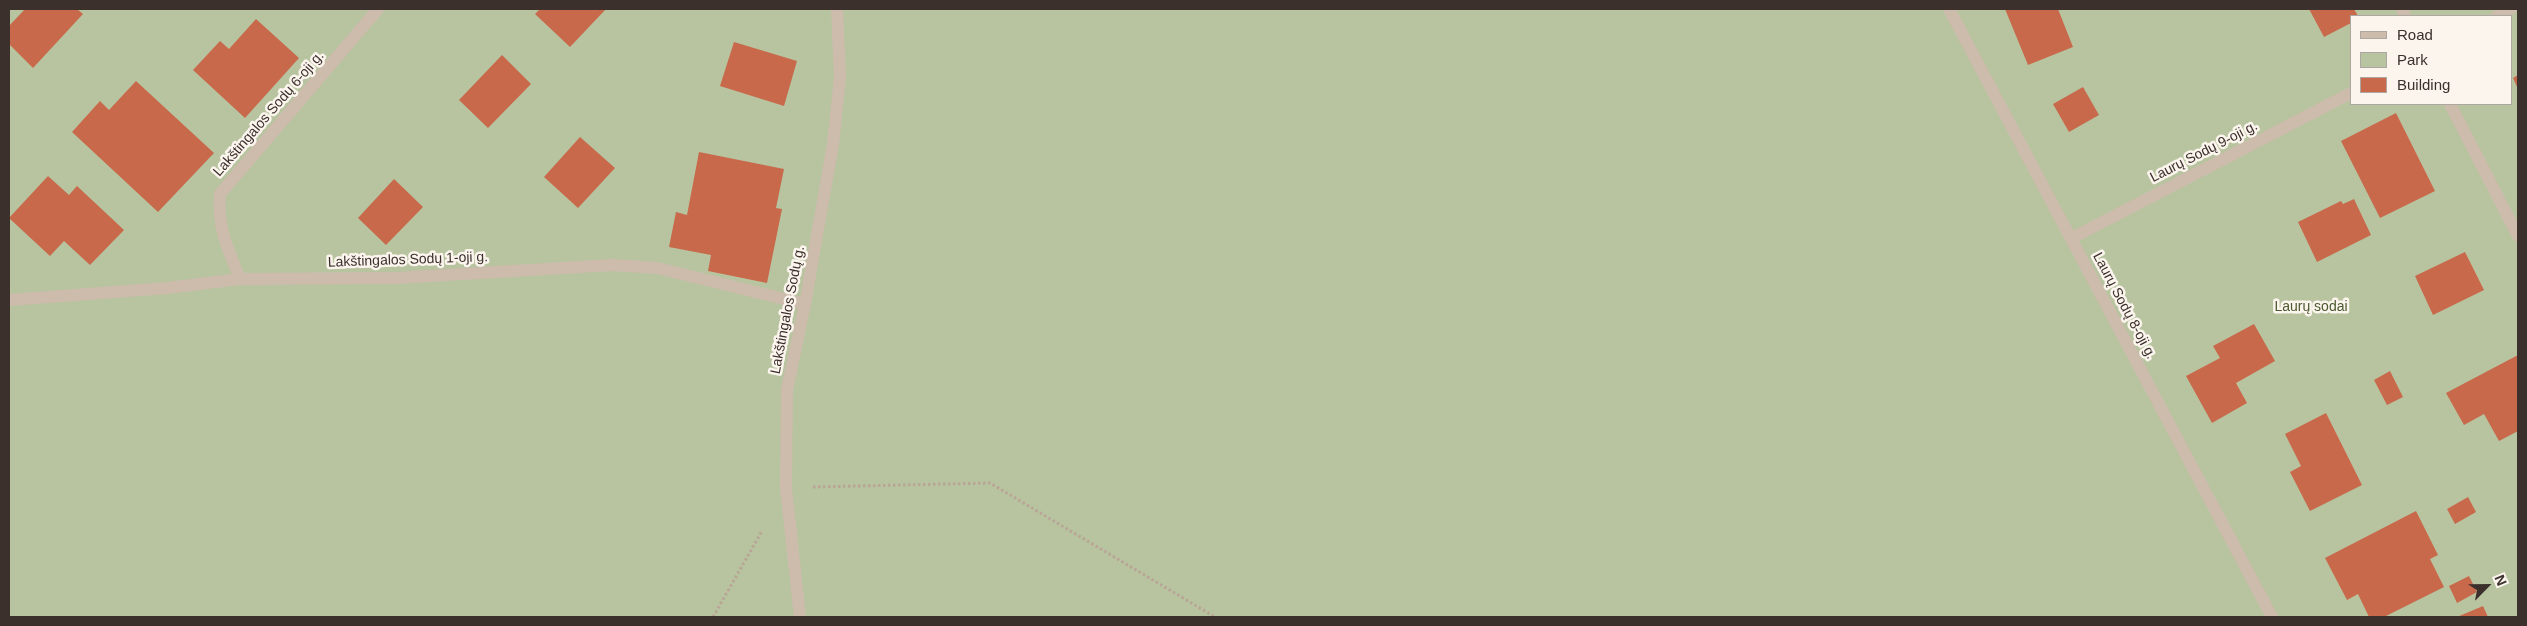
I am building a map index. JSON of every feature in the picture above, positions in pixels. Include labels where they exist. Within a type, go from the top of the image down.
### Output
[{"type":"street","name":"Lakštingalos Sodų 6-oji g.","points":[[240,279],[224,238],[218,214],[220,194],[378,9]]},
{"type":"street","name":"Lakštingalos Sodų g.","points":[[800,617],[786,488],[787,390],[805,304],[833,144],[840,78],[837,9]]},
{"type":"street","name":"Laurų Sodų 8-oji g.","points":[[1949,9],[2272,617]]},
{"type":"street","points":[[2499,15],[2511,9]]},
{"type":"street","name":"Laurų Sodų 9-oji g.","points":[[2072,238],[2350,94]]},
{"type":"street","points":[[2451,105],[2518,236]]},
{"type":"street","name":"Lakštingalos Sodų 1-oji g.","points":[[9,300],[86,292],[168,288],[240,279],[396,278],[613,265],[657,268],[805,304]]},
{"type":"path","points":[[713,617],[786,488],[990,483],[1215,617]]},
{"type":"green space","name":"Laurų sodai","points":[[9,9],[2518,9],[2518,617],[9,617]]},
{"type":"building","points":[[25,9],[77,9],[83,14],[33,68],[9,44],[9,26]]},
{"type":"building","points":[[540,9],[606,9],[570,47],[535,14]]},
{"type":"building","points":[[2005,9],[2058,9],[2073,47],[2028,65]]},
{"type":"building","points":[[2309,9],[2354,9],[2357,15],[2350,15],[2350,24],[2324,37]]},
{"type":"building","points":[[256,19],[299,58],[245,118],[193,70],[220,41],[229,49]]},
{"type":"building","points":[[734,42],[797,61],[784,106],[720,86]]},
{"type":"building","points":[[502,55],[531,84],[488,128],[459,100]]},
{"type":"building","points":[[2518,75],[2518,89],[2513,78]]},
{"type":"building","points":[[136,81],[214,153],[158,212],[72,132],[100,101],[109,110]]},
{"type":"building","points":[[2083,87],[2099,115],[2069,132],[2053,104]]},
{"type":"building","points":[[2396,113],[2435,191],[2380,218],[2341,141]]},
{"type":"building","points":[[580,137],[615,168],[578,208],[544,177]]},
{"type":"building","points":[[699,152],[784,169],[776,208],[782,209],[767,283],[708,271],[711,255],[669,247],[676,212],[687,215]]},
{"type":"building","points":[[48,176],[69,195],[77,186],[124,230],[90,265],[64,241],[50,256],[9,218]]},
{"type":"building","points":[[394,179],[423,207],[386,245],[358,218]]},
{"type":"building","points":[[2354,199],[2371,235],[2317,262],[2298,222],[2341,201],[2343,204]]},
{"type":"building","points":[[2465,252],[2484,290],[2433,315],[2415,276]]},
{"type":"building","points":[[2254,324],[2275,361],[2236,383],[2247,403],[2212,423],[2186,376],[2220,358],[2213,346]]},
{"type":"building","points":[[2518,355],[2518,431],[2499,441],[2484,414],[2464,425],[2446,393]]},
{"type":"building","points":[[2390,371],[2403,397],[2387,405],[2374,380]]},
{"type":"building","points":[[2326,413],[2362,485],[2310,511],[2290,472],[2301,466],[2285,434]]},
{"type":"building","points":[[2468,497],[2476,512],[2455,524],[2447,509]]},
{"type":"building","points":[[2416,511],[2438,555],[2430,559],[2444,587],[2384,617],[2369,617],[2358,594],[2347,600],[2325,558]]},
{"type":"building","points":[[2469,576],[2477,592],[2457,603],[2449,586]]},
{"type":"building","points":[[2483,606],[2488,617],[2457,617]]}]
